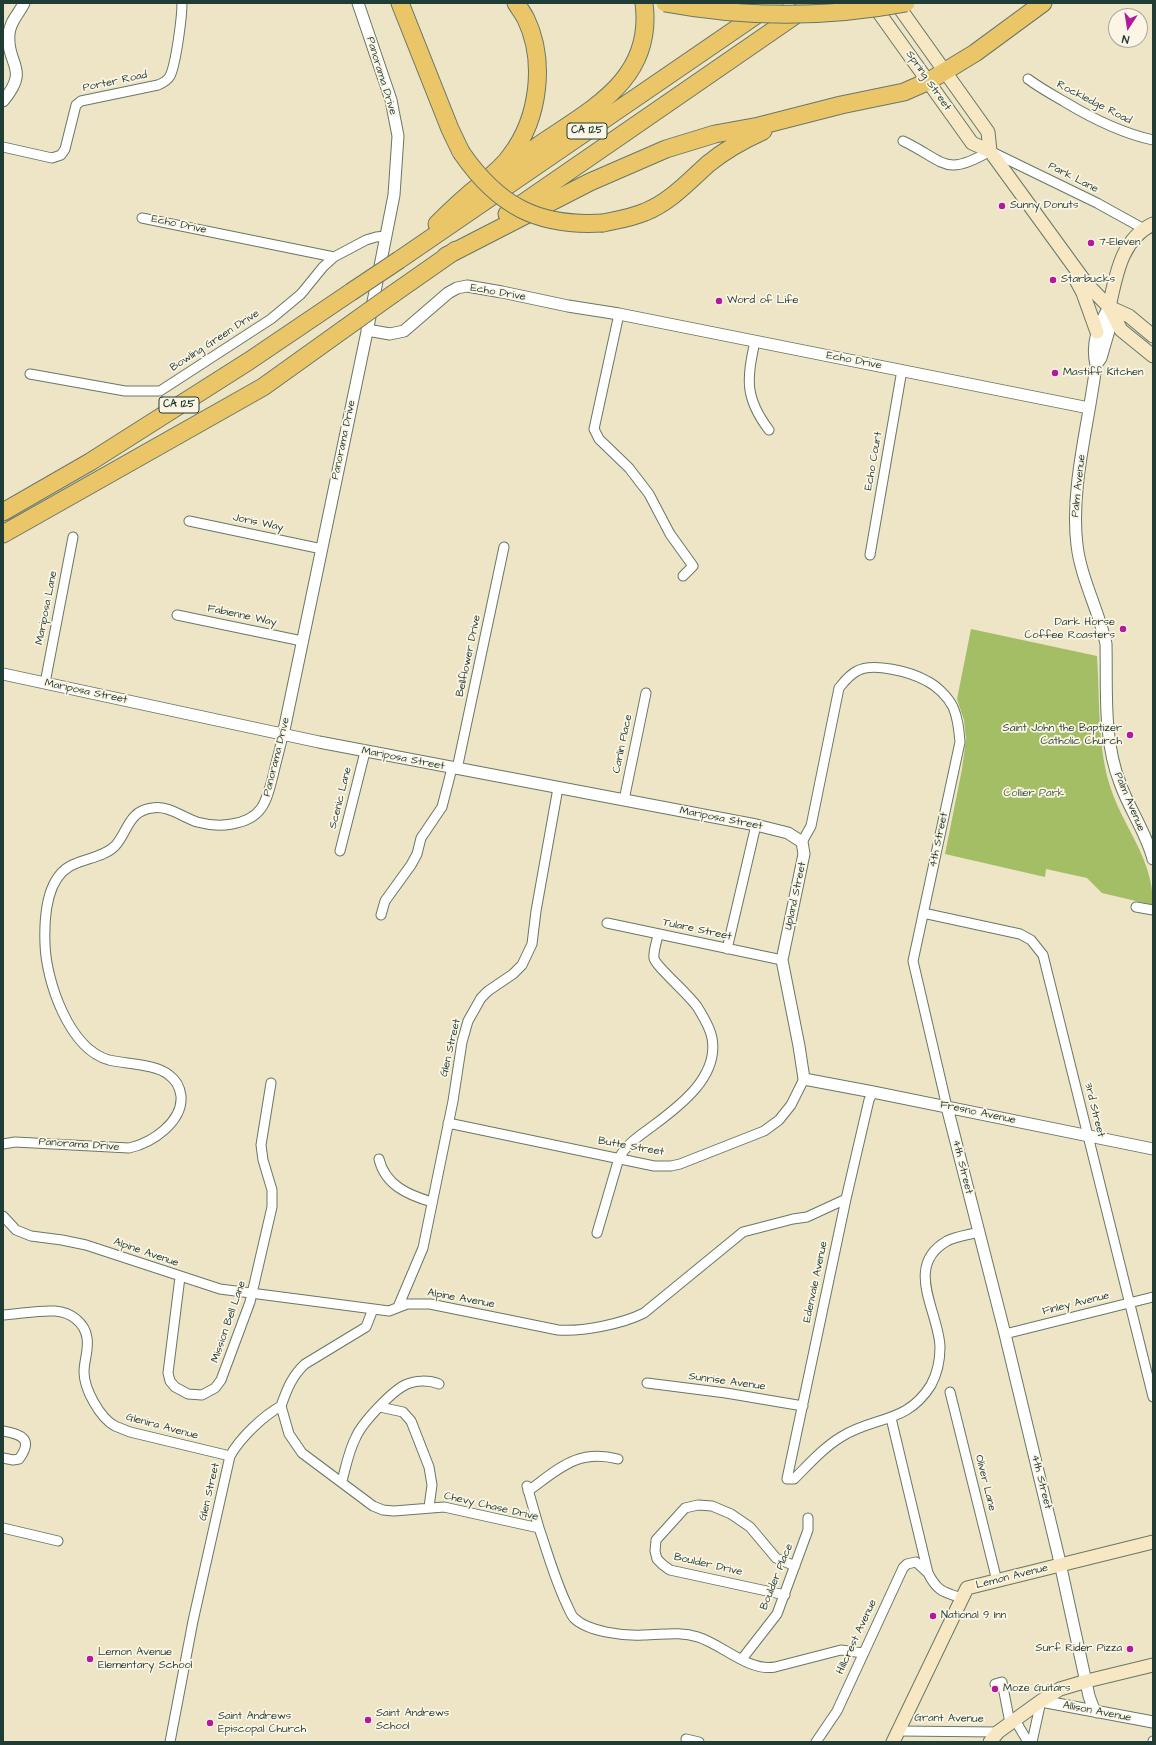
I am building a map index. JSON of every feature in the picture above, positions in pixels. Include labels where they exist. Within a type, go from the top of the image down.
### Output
[{"type":"highway","points":[[400,3],[450,129],[461,152],[481,179],[493,191],[521,209],[534,215],[566,223],[603,223],[631,217],[657,206],[679,191],[709,164],[729,149],[754,135],[792,118]]},
{"type":"highway","points":[[399,260],[457,205],[498,170],[520,141],[536,94],[538,74],[532,35],[526,19],[516,3]]},
{"type":"highway","points":[[399,260],[534,149],[592,109],[620,84],[637,61],[642,46],[646,22],[644,3]]},
{"type":"highway","points":[[665,3],[732,12],[785,14],[839,12],[906,3]]},
{"type":"highway","name":"CA 125","points":[[3,512],[96,458],[248,361],[399,260],[774,3]]},
{"type":"highway","name":"CA 125","points":[[3,534],[263,387],[446,256],[813,3]]},
{"type":"highway","points":[[446,256],[590,182],[666,149],[715,134],[759,126],[841,105],[904,92],[929,81],[975,53],[1041,5]]},
{"type":"main road","name":"Spring Street","points":[[872,3],[929,81],[972,144],[990,151]]},
{"type":"main road","name":"Spring Street","points":[[896,3],[988,132],[990,151],[1074,267],[1086,283],[1109,307],[1121,330],[1153,356]]},
{"type":"main road","points":[[1109,307],[1123,254],[1131,242],[1148,226]]},
{"type":"main road","points":[[1074,267],[1074,276],[1083,293],[1097,332]]},
{"type":"main road","name":"Spring Street","points":[[1109,307],[1129,316],[1153,336]]},
{"type":"main road","name":"Lemon Avenue","points":[[896,1736],[967,1588],[1153,1542]]},
{"type":"main road","points":[[994,1737],[1041,1701],[1060,1689],[1153,1665]]},
{"type":"street","points":[[3,101],[12,89],[16,78],[16,66],[9,43],[9,31],[12,20],[24,3]]},
{"type":"street","name":"Porter Road","points":[[3,147],[52,158],[61,155],[65,149],[76,106],[81,101],[158,86],[165,82],[170,74],[176,49],[182,3]]},
{"type":"street","name":"Panorama Drive","points":[[3,1144],[16,1142],[129,1148],[139,1145],[164,1130],[175,1119],[180,1108],[180,1094],[177,1083],[170,1075],[157,1069],[100,1057],[83,1044],[67,1019],[55,994],[46,960],[45,932],[50,895],[56,877],[60,873],[71,865],[96,857],[111,849],[117,843],[135,814],[144,809],[163,808],[199,822],[215,825],[239,823],[253,817],[262,809],[268,798],[283,735],[322,549],[394,195],[398,136],[391,100],[358,3]]},
{"type":"street","name":"Rockledge Road","points":[[1028,79],[1112,128],[1131,135],[1153,140]]},
{"type":"street","points":[[903,141],[951,166],[971,162],[990,151]]},
{"type":"street","name":"Park Lane","points":[[990,151],[1148,226]]},
{"type":"street","name":"Echo Drive","points":[[142,218],[334,257]]},
{"type":"street","name":"Bowling Green Drive","points":[[30,374],[125,390],[160,391],[271,319],[301,294],[334,257],[366,240],[386,236]]},
{"type":"street","name":"Echo Drive","points":[[367,330],[390,334],[404,331],[448,293],[458,288],[467,286],[568,306],[619,314],[1089,408]]},
{"type":"street","name":"Palm Avenue","points":[[1109,307],[1097,332],[1093,353],[1096,365],[1075,512],[1077,546],[1106,644],[1108,733],[1111,752],[1119,783],[1153,859]]},
{"type":"street","name":"Palm Avenue","points":[[1096,365],[1101,358],[1110,327],[1109,307]]},
{"type":"street","points":[[619,314],[594,429],[598,439],[629,468],[649,494],[670,534],[693,566],[683,576]]},
{"type":"street","points":[[755,341],[749,372],[750,394],[758,415],[769,430]]},
{"type":"street","name":"Echo Court","points":[[870,555],[902,370]]},
{"type":"street","name":"Joris Way","points":[[188,521],[322,549]]},
{"type":"street","name":"Mariposa Lane","points":[[45,683],[73,537]]},
{"type":"street","name":"Bellflower Drive","points":[[455,769],[504,547]]},
{"type":"street","name":"Fabienne Way","points":[[177,615],[302,641]]},
{"type":"street","name":"4th Street","points":[[802,842],[811,826],[840,688],[846,679],[857,671],[869,667],[877,667],[917,676],[928,681],[937,688],[952,706],[958,723],[960,742],[913,961],[947,1107],[1005,1334],[1061,1565],[1089,1696],[1093,1707],[1097,1712]]},
{"type":"street","name":"Mariposa Street","points":[[3,674],[365,752],[756,825],[788,833],[802,842]]},
{"type":"street","name":"Carlin Place","points":[[624,800],[646,693]]},
{"type":"street","name":"Scenic Lane","points":[[340,851],[365,752]]},
{"type":"street","points":[[381,915],[385,901],[411,865],[417,854],[422,838],[442,807],[455,769]]},
{"type":"street","name":"Glen Street","points":[[398,1307],[423,1248],[448,1124],[462,1042],[468,1021],[481,998],[488,991],[513,974],[522,965],[532,944],[536,911],[558,788]]},
{"type":"street","points":[[727,949],[756,825]]},
{"type":"street","name":"Upland Street","points":[[802,842],[804,860],[782,960],[804,1079]]},
{"type":"street","points":[[1136,907],[1153,910]]},
{"type":"street","name":"3rd Street","points":[[923,913],[1020,934],[1031,940],[1043,955],[1153,1398]]},
{"type":"street","name":"Tulare Street","points":[[607,923],[782,960]]},
{"type":"street","points":[[596,1233],[620,1158],[625,1147],[670,1113],[689,1095],[702,1080],[710,1067],[712,1060],[713,1045],[711,1033],[697,1006],[677,983],[655,962],[654,955],[658,934]]},
{"type":"street","name":"Butte Street","points":[[448,1124],[654,1166],[671,1166],[730,1143],[756,1135],[772,1126],[785,1113],[796,1097],[804,1079]]},
{"type":"street","name":"Fresno Avenue","points":[[804,1079],[1153,1149]]},
{"type":"street","name":"Mission Bell Lane","points":[[180,1277],[168,1373],[170,1381],[175,1387],[193,1395],[207,1394],[218,1384],[252,1294],[272,1206],[272,1190],[263,1160],[261,1145],[271,1083]]},
{"type":"street","name":"Edenvale Avenue","points":[[873,1092],[869,1100],[846,1199],[787,1479],[794,1479],[821,1452],[842,1436],[865,1426],[891,1418]]},
{"type":"street","points":[[378,1159],[381,1169],[400,1190],[413,1197],[432,1202]]},
{"type":"street","name":"Alpine Avenue","points":[[3,1216],[16,1230],[31,1236],[86,1245],[220,1289],[389,1311],[407,1304],[430,1304],[563,1330],[576,1330],[631,1319],[648,1310],[743,1232],[793,1218],[807,1217],[846,1199]]},
{"type":"street","points":[[891,1418],[914,1405],[931,1385],[938,1368],[940,1346],[925,1282],[928,1263],[934,1252],[947,1241],[979,1232]]},
{"type":"street","name":"Finley Avenue","points":[[1005,1334],[1153,1297]]},
{"type":"street","points":[[281,1406],[288,1386],[298,1370],[305,1364],[366,1327],[373,1309]]},
{"type":"street","name":"Glenira Avenue","points":[[3,1315],[55,1311],[66,1313],[82,1323],[88,1339],[84,1372],[88,1392],[91,1398],[115,1426],[130,1432],[230,1456]]},
{"type":"street","points":[[342,1481],[356,1435],[380,1407],[405,1385],[414,1382],[432,1382],[438,1384]]},
{"type":"street","name":"Sunrise Avenue","points":[[647,1383],[726,1393],[803,1406]]},
{"type":"street","name":"Oliver Lane","points":[[950,1392],[997,1581]]},
{"type":"street","name":"Glen Street","points":[[170,1742],[193,1621],[230,1456],[235,1447],[270,1412],[281,1406]]},
{"type":"street","name":"Chevy Chase Drive","points":[[281,1406],[289,1434],[298,1448],[307,1458],[342,1481],[369,1504],[383,1510],[394,1511],[444,1507],[539,1528],[559,1589],[573,1618],[586,1627],[619,1634],[688,1634],[708,1641],[755,1666],[771,1668],[841,1650],[863,1654]]},
{"type":"street","points":[[380,1407],[402,1412],[411,1421],[429,1467],[432,1485],[429,1507]]},
{"type":"street","name":"Hillcrest Avenue","points":[[891,1418],[928,1572],[934,1586],[962,1598]]},
{"type":"street","points":[[3,1431],[19,1434],[23,1437],[25,1443],[24,1450],[18,1459],[13,1460],[3,1458]]},
{"type":"street","points":[[539,1528],[528,1488],[576,1459],[598,1456],[618,1459]]},
{"type":"street","name":"Boulder Drive","points":[[785,1595],[670,1570],[657,1559],[654,1547],[656,1540],[685,1508],[698,1505],[712,1506],[731,1514],[750,1526],[776,1558],[796,1566]]},
{"type":"street","name":"Boulder Place","points":[[742,1659],[777,1614],[796,1566],[808,1530],[808,1518]]},
{"type":"street","points":[[3,1528],[58,1541]]},
{"type":"street","name":"Hillcrest Avenue","points":[[816,1742],[837,1711],[905,1566],[916,1562],[928,1572]]},
{"type":"street","points":[[995,1684],[1002,1682],[1013,1722],[1028,1742]]},
{"type":"street","points":[[1032,1742],[1041,1701]]},
{"type":"street","name":"Allison Avenue","points":[[1041,1701],[1153,1722]]},
{"type":"street","name":"Grant Avenue","points":[[896,1736],[994,1737]]},
{"type":"street","points":[[686,1739],[699,1742]]},
{"type":"green space","name":"Collier Park","points":[[971,629],[1097,656],[1101,738],[1106,770],[1110,786],[1122,816],[1143,857],[1152,888],[1153,905],[1102,893],[1087,878],[1046,869],[1045,877],[945,854],[962,769],[966,739],[964,720],[957,699]]},
{"type":"place","name":"Sunny Donuts","points":[[1002,206]]},
{"type":"place","name":"7-Eleven","points":[[1091,243]]},
{"type":"place","name":"Starbucks","points":[[1053,280]]},
{"type":"place","name":"Word of Life","points":[[719,301]]},
{"type":"place","name":"Mastiff Kitchen","points":[[1055,373]]},
{"type":"place","name":"Dark Horse Coffee Roasters","points":[[1123,629]]},
{"type":"place","name":"Saint John the Baptizer Catholic Church","points":[[1130,735]]},
{"type":"place","name":"National 9 Inn","points":[[933,1616]]},
{"type":"place","name":"Surf Rider Pizza","points":[[1130,1649]]},
{"type":"place","name":"Lemon Avenue Elementary School","points":[[90,1659]]},
{"type":"place","name":"Moze Guitars","points":[[995,1689]]},
{"type":"place","name":"Saint Andrews School","points":[[368,1720]]},
{"type":"place","name":"Saint Andrews Episcopal Church","points":[[210,1723]]}]
